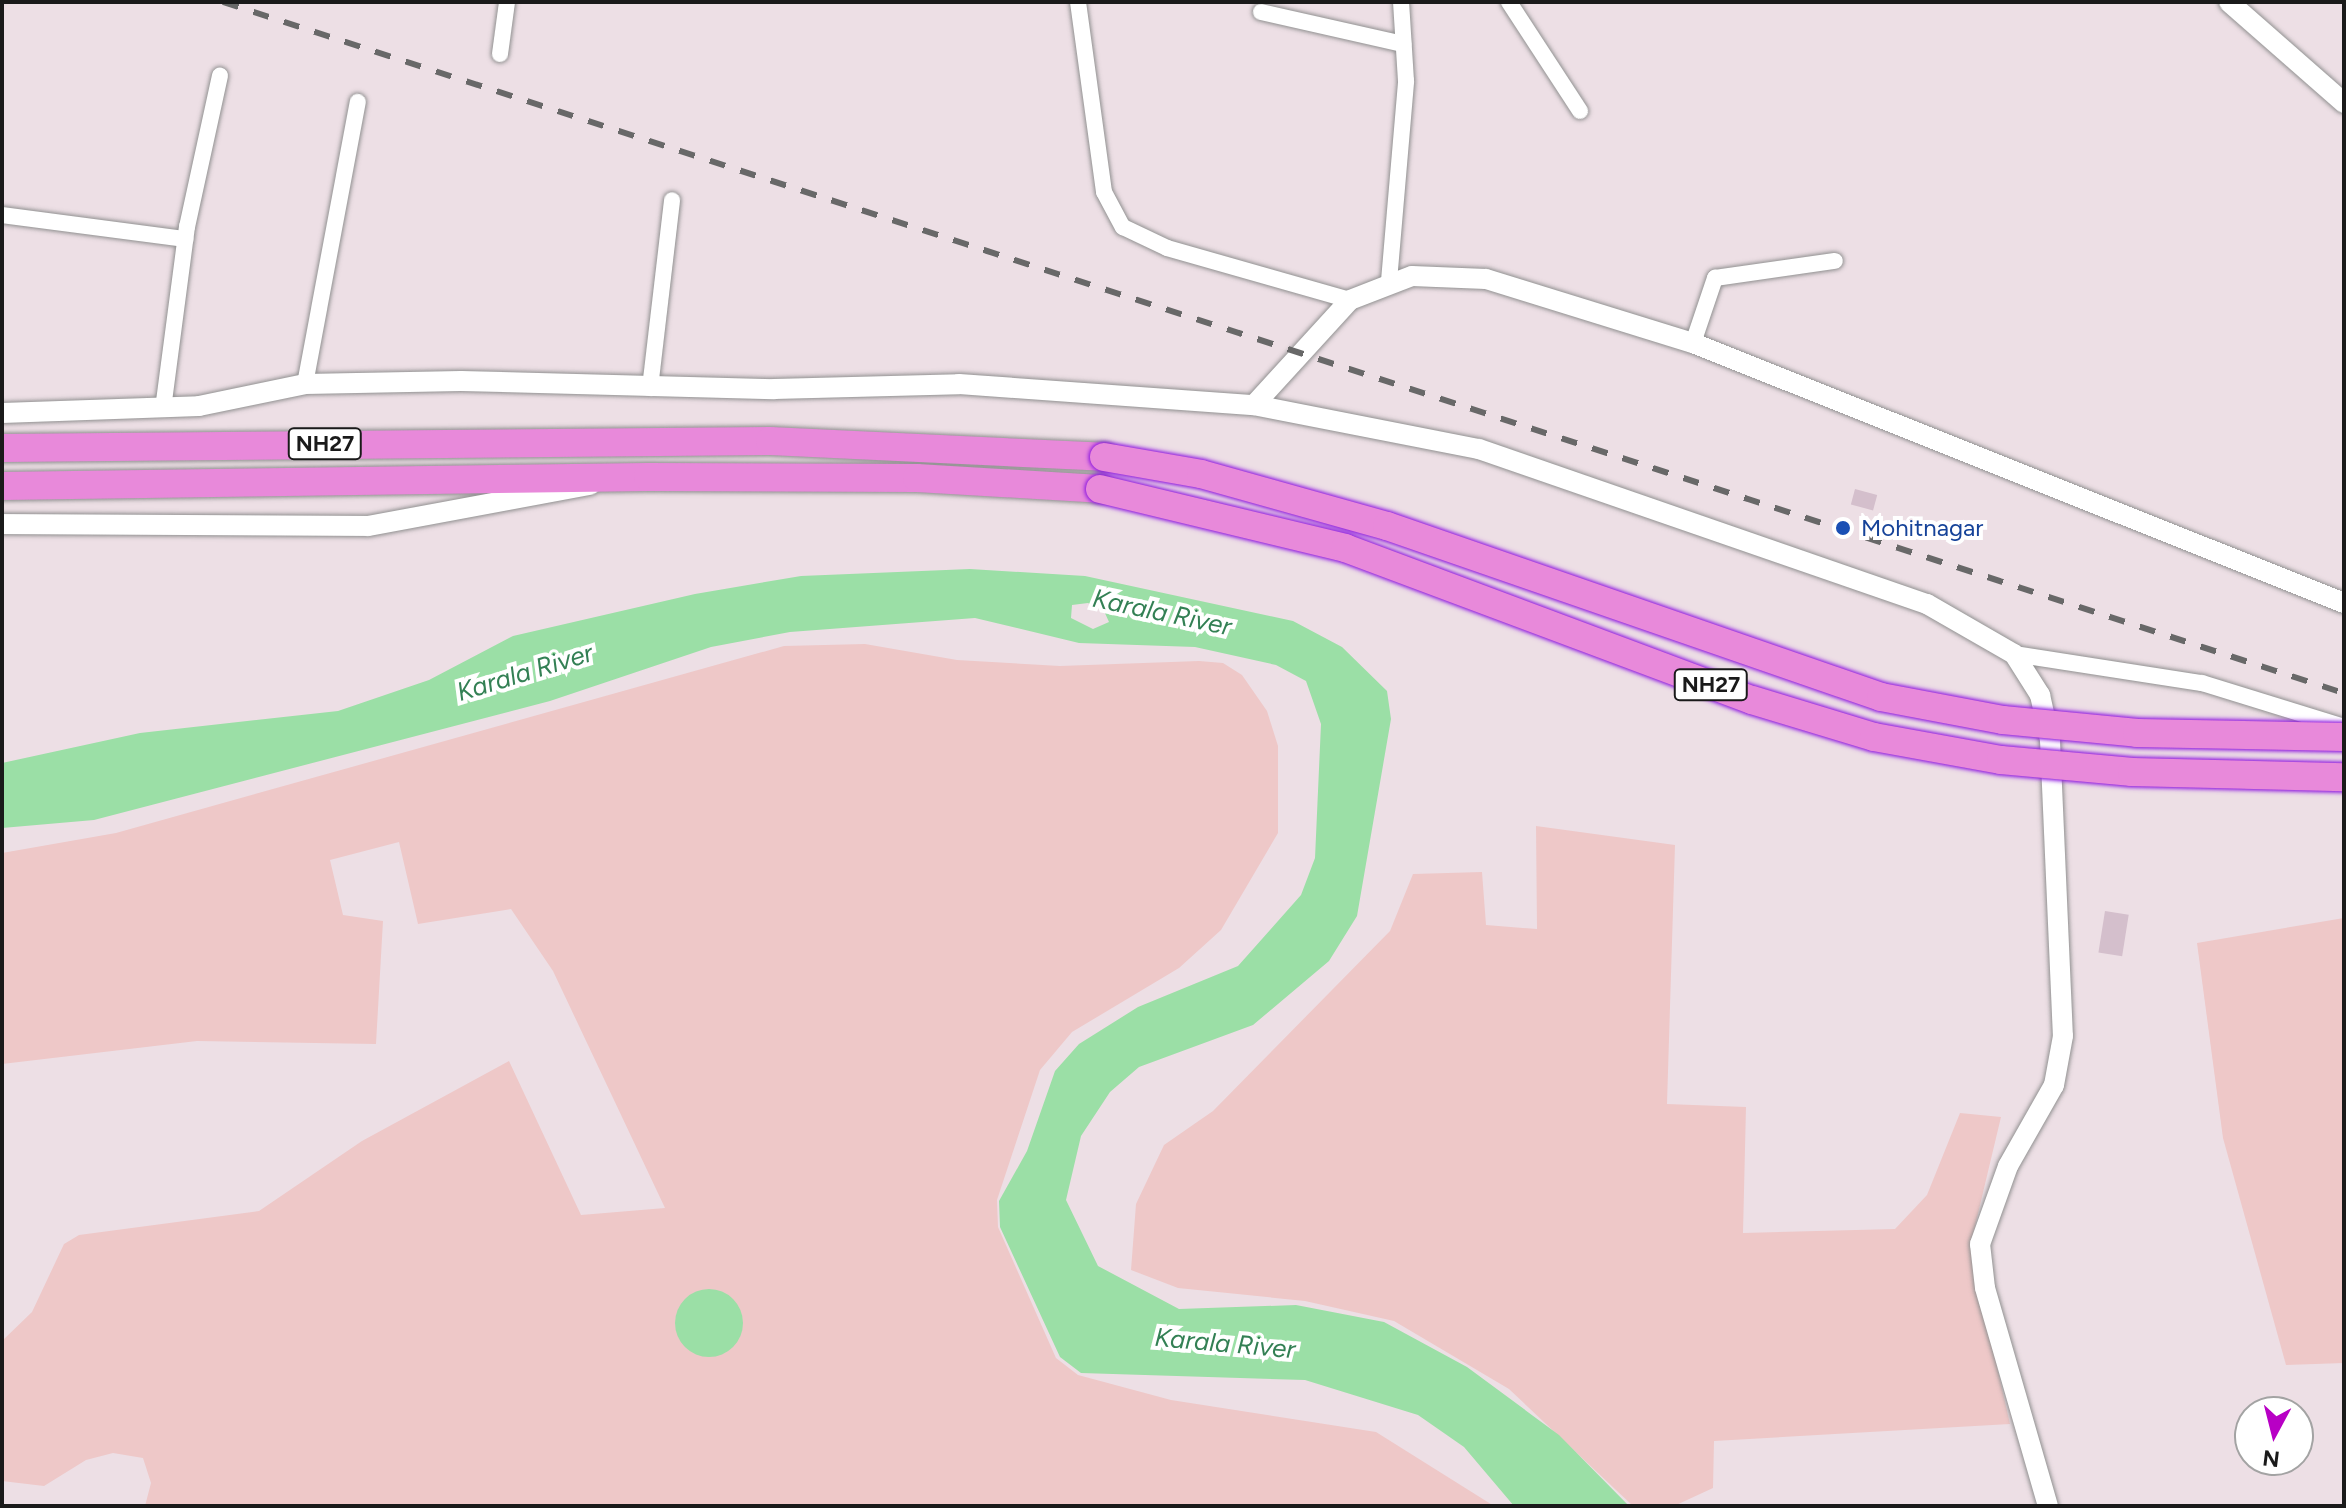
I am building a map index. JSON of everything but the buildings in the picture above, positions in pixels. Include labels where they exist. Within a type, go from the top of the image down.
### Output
[{"type":"highway","name":"NH27","points":[[2,448],[770,441],[1104,457],[1201,474],[1387,526],[1881,697],[2003,720],[2137,733],[2344,737]]},
{"type":"highway","name":"NH27","points":[[2,486],[917,478],[1100,489],[1345,548],[1752,700],[1874,737],[2001,760],[2132,772],[2344,777]]},
{"type":"street","points":[[500,54],[507,2]]},
{"type":"street","points":[[1078,2],[1104,192],[1123,227],[1167,248],[1350,300]]},
{"type":"street","points":[[1389,281],[1403,44],[1401,2]]},
{"type":"street","points":[[1509,2],[1580,111]]},
{"type":"street","points":[[2229,2],[2344,103]]},
{"type":"street","points":[[1261,12],[1403,44]]},
{"type":"street","points":[[163,409],[185,239],[220,76]]},
{"type":"street","points":[[305,384],[358,102]]},
{"type":"street","points":[[650,388],[672,200]]},
{"type":"street","points":[[2,215],[185,239]]},
{"type":"street","points":[[1693,343],[1715,278],[1835,261]]},
{"type":"street","points":[[1254,405],[1350,300],[1389,281],[1486,279],[1693,343],[2344,603]]},
{"type":"street","points":[[2,413],[163,409],[305,384],[650,388],[959,384],[1254,405],[1416,433],[1583,480],[1927,604],[2014,654],[2202,683],[2344,727]]},
{"type":"street","points":[[2,524],[368,526],[613,479]]},
{"type":"street","points":[[2014,654],[2040,695],[2050,740],[2063,1036],[2054,1085],[2002,1177],[1980,1244],[1985,1288],[2048,1506]]},
{"type":"shaded area","points":[[865,644],[957,660],[1060,666],[1199,661],[1223,663],[1242,675],[1267,711],[1278,746],[1278,833],[1221,930],[1179,968],[1072,1032],[1040,1070],[997,1200],[998,1227],[1056,1358],[1078,1375],[1171,1400],[1376,1432],[1494,1506],[145,1506],[151,1483],[143,1458],[113,1453],[86,1460],[44,1486],[2,1481],[2,1341],[32,1312],[64,1244],[79,1235],[259,1211],[362,1141],[509,1061],[581,1215],[665,1208],[553,971],[511,909],[418,924],[399,842],[330,860],[343,915],[383,921],[376,1044],[197,1041],[2,1064],[2,853],[116,833],[784,646]]},
{"type":"shaded area","points":[[1536,826],[1675,845],[1667,1104],[1746,1107],[1743,1233],[1895,1229],[1927,1195],[1960,1113],[2001,1117],[1970,1247],[2010,1424],[1714,1441],[1713,1488],[1674,1506],[1633,1506],[1509,1389],[1394,1321],[1305,1301],[1178,1288],[1131,1270],[1136,1204],[1164,1145],[1213,1111],[1390,931],[1413,874],[1482,872],[1486,925],[1537,929]]},
{"type":"shaded area","points":[[2344,918],[2344,1363],[2286,1365],[2223,1138],[2197,943]]},
{"type":"water","name":"Karala River","points":[[970,569],[1085,576],[1293,621],[1342,647],[1387,691],[1391,719],[1357,916],[1329,961],[1253,1025],[1139,1067],[1110,1092],[1081,1136],[1066,1200],[1098,1266],[1179,1309],[1296,1305],[1384,1322],[1467,1367],[1559,1435],[1629,1506],[1514,1506],[1464,1447],[1418,1415],[1305,1380],[1081,1373],[1060,1357],[1000,1227],[999,1201],[1027,1151],[1055,1071],[1079,1044],[1138,1007],[1238,966],[1301,895],[1315,858],[1321,724],[1306,681],[1276,665],[1195,647],[1079,643],[975,618],[790,632],[711,647],[550,701],[94,820],[2,828],[2,763],[140,733],[338,711],[429,680],[513,636],[695,594],[801,576]],"holes":[[[1088,603],[1104,611],[1109,622],[1093,629],[1071,618],[1072,605]]]},
{"type":"water","points":[[702,1289],[716,1289],[728,1294],[738,1304],[743,1323],[738,1342],[728,1352],[716,1357],[702,1357],[690,1352],[680,1342],[675,1330],[675,1316],[680,1304],[690,1294]]},
{"type":"railway","points":[[223,2],[2344,693]]},
{"type":"place","name":"Mohitnagar","points":[[1843,528]]}]
